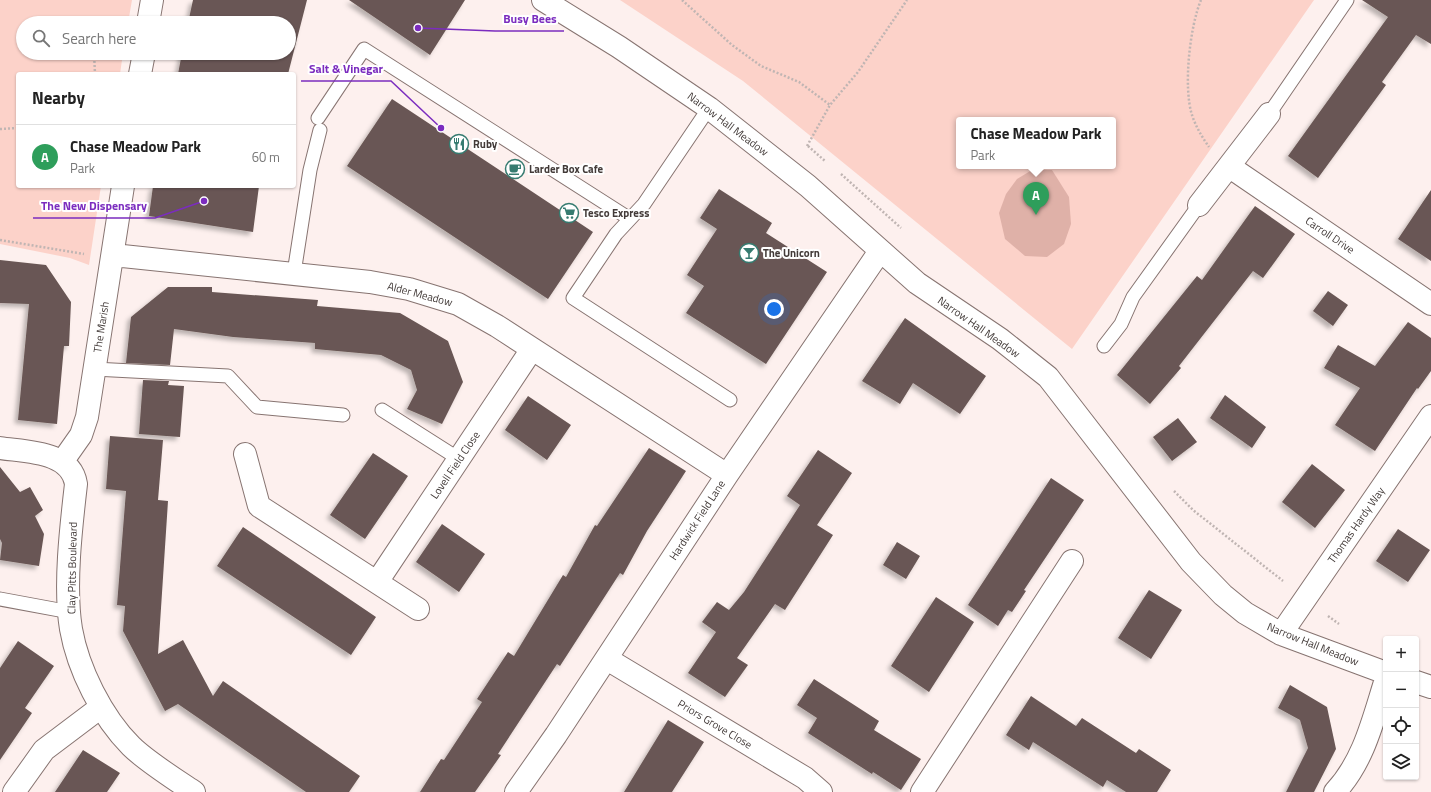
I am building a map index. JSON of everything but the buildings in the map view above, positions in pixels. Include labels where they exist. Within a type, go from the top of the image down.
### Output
[{"type":"street","points":[[149,16],[152,0]]},
{"type":"street","name":"Narrow Hall Meadow","points":[[543,0],[638,59],[709,108],[808,186],[917,283],[1000,339],[1048,377],[1191,562],[1223,595],[1245,613],[1281,634],[1383,671]]},
{"type":"street","points":[[140,72],[143,60]]},
{"type":"street","points":[[1199,205],[1230,167],[1269,114]]},
{"type":"street","name":"Carroll Drive","points":[[1230,167],[1431,304]]},
{"type":"street","name":"The Marish","points":[[62,462],[81,435],[87,417],[123,188]]},
{"type":"street","name":"Hardwick Field Lane","points":[[516,792],[607,659],[727,475],[880,251]]},
{"type":"street","name":"Alder Meadow","points":[[112,255],[370,282],[433,296],[458,304],[532,349],[727,475]]},
{"type":"street","name":"Lovell Field Close","points":[[377,582],[532,349]]},
{"type":"street","name":"Thomas Hardy Way","points":[[1281,634],[1431,416]]},
{"type":"street","name":"Clay Pitts Boulevard","points":[[0,448],[38,454],[62,462],[70,468],[75,475],[76,484],[70,547],[70,612],[71,628],[80,663],[101,707],[113,726],[132,747],[188,790]]},
{"type":"street","points":[[245,454],[259,506],[418,609]]},
{"type":"street","points":[[922,792],[1072,561]]},
{"type":"street","name":"Priors Grove Close","points":[[607,659],[805,778],[821,792]]},
{"type":"street","points":[[1419,683],[1431,687]]},
{"type":"street","points":[[1335,792],[1349,777],[1362,752],[1383,689]]},
{"type":"street","points":[[14,792],[44,750],[101,707]]},
{"type":"lane","points":[[1269,114],[1347,0]]},
{"type":"lane","points":[[294,273],[310,170],[319,124],[364,50],[630,219]]},
{"type":"lane","points":[[709,108],[644,204],[616,234],[573,298],[730,400]]},
{"type":"lane","points":[[1104,346],[1121,324],[1134,297],[1199,205]]},
{"type":"lane","points":[[94,369],[228,376],[257,407],[343,415]]},
{"type":"lane","points":[[382,410],[459,459]]},
{"type":"lane","points":[[0,599],[70,612]]},
{"type":"path","points":[[682,0],[732,45],[761,66],[799,82],[830,105]]},
{"type":"path","points":[[803,152],[830,105],[858,72],[907,0]]},
{"type":"path","points":[[1201,0],[1196,16],[1190,47],[1189,79],[1191,113],[1198,130],[1212,153],[1230,167]]},
{"type":"path","points":[[94,60],[95,72]]},
{"type":"path","points":[[0,129],[16,128]]},
{"type":"path","points":[[0,240],[82,253],[112,255]]},
{"type":"shaded area","points":[[0,0],[132,0],[129,16],[16,16],[16,60],[122,60],[120,72],[16,72],[16,188],[101,188],[89,265],[70,258],[0,244]]},
{"type":"shaded area","points":[[620,0],[1314,0],[1072,349],[743,81]]},
{"type":"shaded area","points":[[1032,170],[1052,170],[1069,197],[1071,224],[1064,244],[1047,257],[1025,256],[1005,239],[999,213],[1006,194],[1017,179]]},
{"type":"place","name":"Busy Bees","points":[[418,28]]},
{"type":"place","name":"Salt & Vinegar","points":[[441,128]]},
{"type":"place","name":"Ruby","points":[[459,144]]},
{"type":"place","name":"Larder Box Cafe","points":[[515,169]]},
{"type":"place","name":"The New Dispensary","points":[[204,201]]},
{"type":"place","name":"Tesco Express","points":[[569,213]]},
{"type":"place","name":"Chase Meadow Park","points":[[1036,215]]},
{"type":"place","name":"The Unicorn","points":[[749,253]]}]
